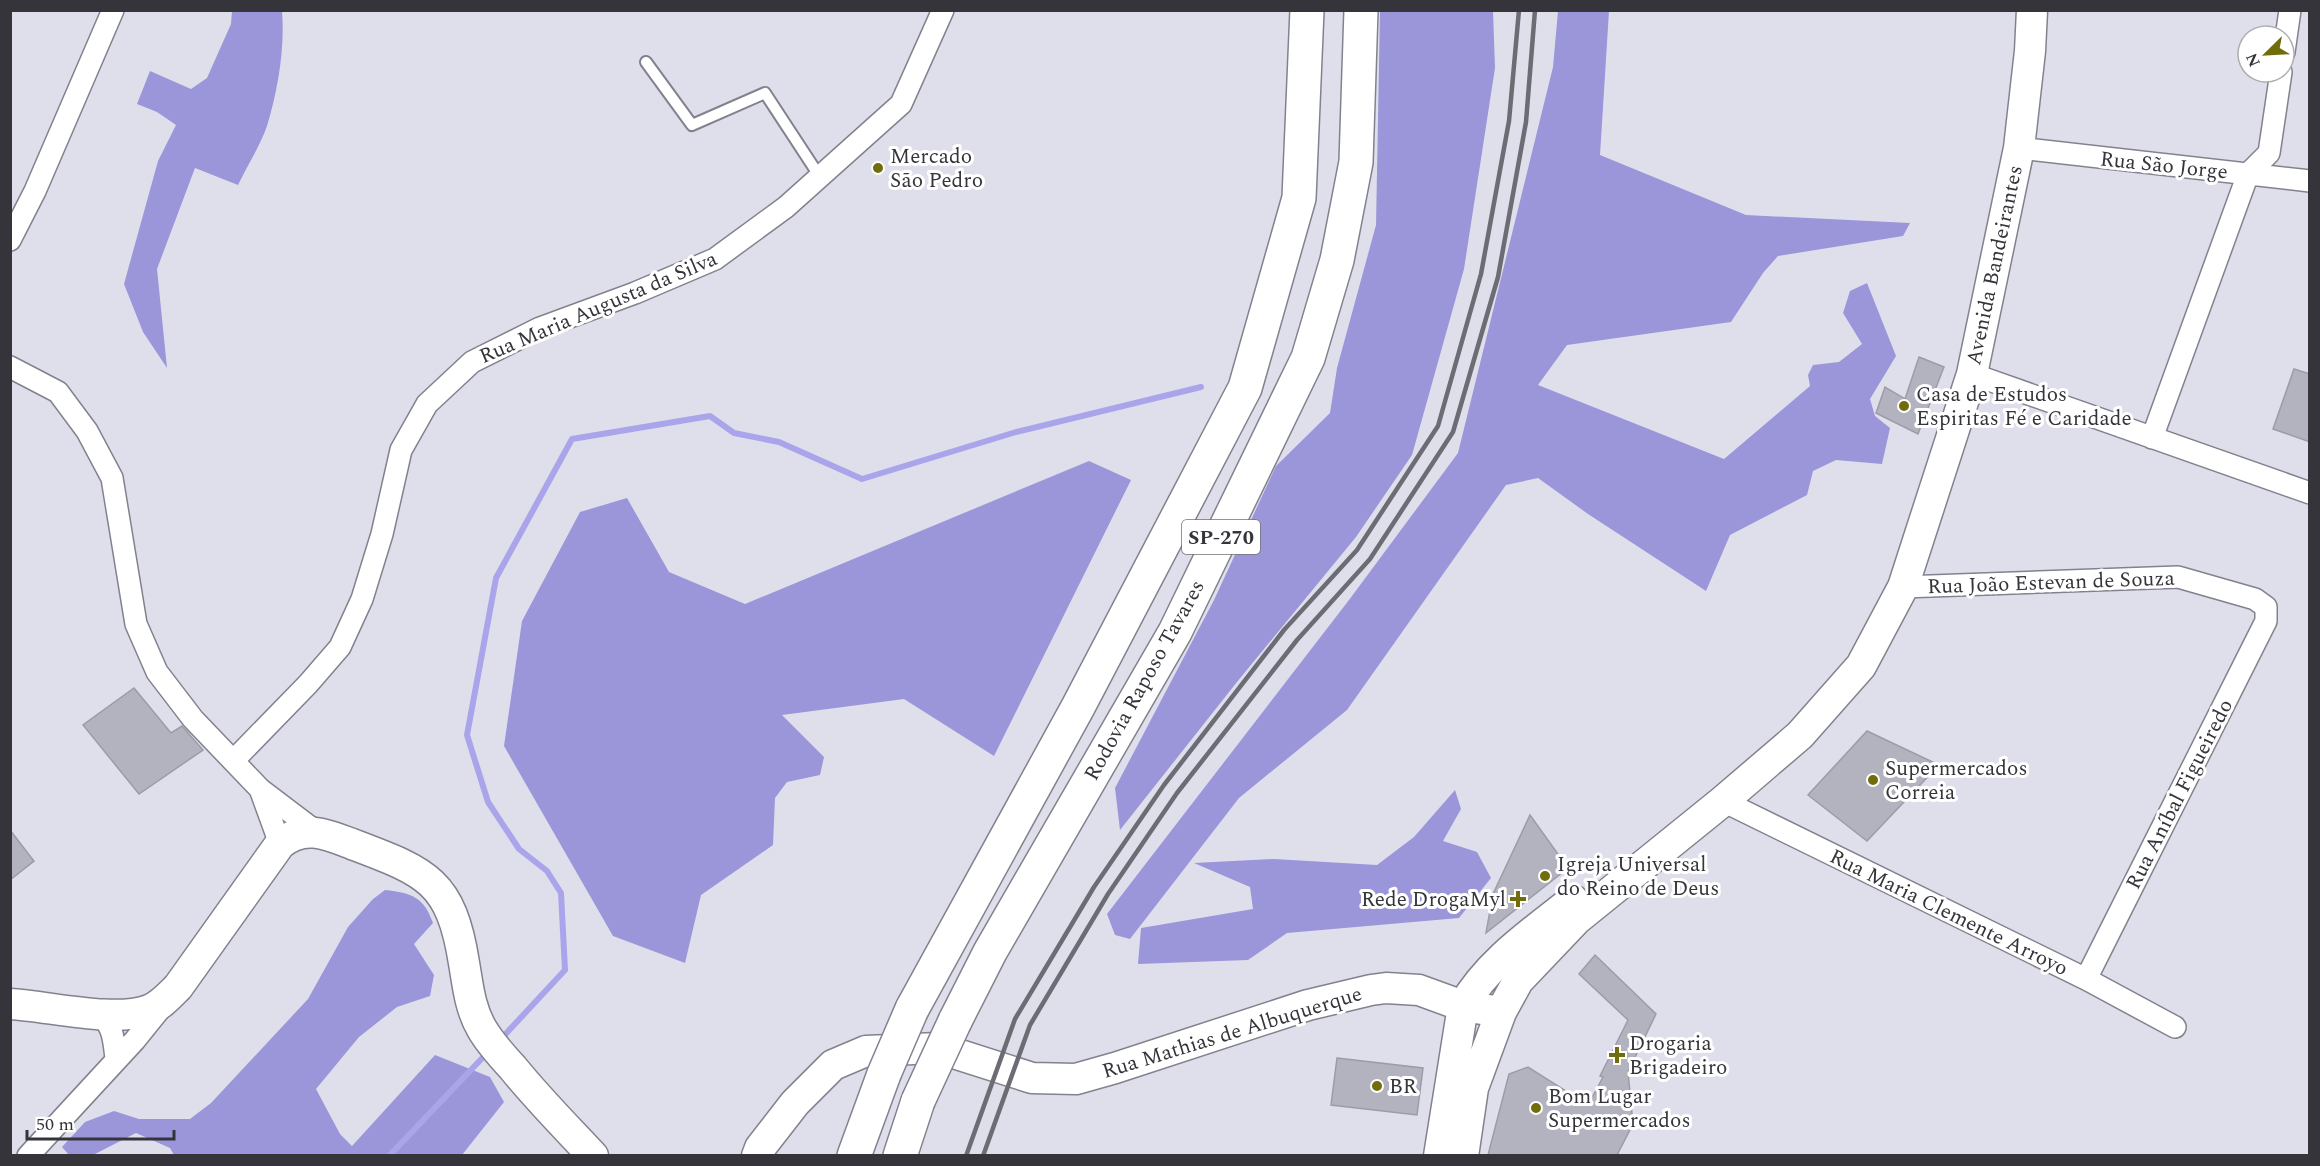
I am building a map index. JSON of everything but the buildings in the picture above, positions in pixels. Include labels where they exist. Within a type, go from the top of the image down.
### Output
[{"type":"highway","name":"SP-270","points":[[854,1155],[884,1074],[912,1009],[1078,707],[1245,388],[1299,198],[1306,10]]},
{"type":"highway","name":"Rodovia Raposo Tavares","points":[[900,1155],[918,1101],[990,951],[1175,632],[1308,358],[1337,260],[1356,162],[1362,10]]},
{"type":"main road","name":"Avenida Bandeirantes","points":[[1464,1155],[1473,1088],[1501,1012],[1518,981],[1576,919],[1723,801],[1800,735],[1861,666],[1903,586],[1972,374],[2019,148],[2030,51],[2032,10]]},
{"type":"main road","name":"Avenida Bandeirantes","points":[[1439,1155],[1463,1006],[1474,987],[1510,950],[1615,866],[1723,801]]},
{"type":"main road","points":[[10,1004],[93,1012],[133,1022],[169,997],[280,844],[290,836],[307,832],[318,833],[405,866],[431,881],[441,892],[454,919],[472,1007],[483,1031],[537,1098],[593,1155]]},
{"type":"main road","name":"Rua Mathias de Albuquerque","points":[[757,1155],[795,1103],[833,1065],[866,1052],[938,1048],[1032,1078],[1076,1079],[1308,1005],[1371,990],[1386,988],[1419,990],[1463,1006],[1501,1012]]},
{"type":"street","points":[[25,208],[24,189],[101,10]]},
{"type":"street","points":[[10,240],[35,191],[113,10]]},
{"type":"street","name":"Rua Maria Augusta da Silva","points":[[234,760],[308,684],[340,647],[362,599],[382,534],[402,450],[427,404],[472,362],[540,328],[635,293],[714,260],[786,207],[901,104],[943,10]]},
{"type":"street","points":[[2152,438],[2248,174],[2269,153],[2279,84]]},
{"type":"street","name":"Rua São Jorge","points":[[2019,148],[2310,181]]},
{"type":"street","points":[[10,367],[58,392],[87,431],[112,478],[136,624],[157,672],[193,719],[260,789],[318,833]]},
{"type":"street","points":[[1972,374],[2152,438],[2308,487]]},
{"type":"street","name":"Rua João Estevan de Souza","points":[[1903,586],[2178,577],[2255,599],[2266,607]]},
{"type":"street","name":"Rua Aníbal Figueiredo","points":[[2086,980],[2266,621],[2266,607]]},
{"type":"street","points":[[260,789],[280,844]]},
{"type":"street","name":"Rua Maria Clemente Arroyo","points":[[1723,801],[2086,980],[2175,1027]]},
{"type":"street","points":[[93,1012],[100,1015],[108,1024],[113,1036],[116,1059]]},
{"type":"street","points":[[28,1155],[56,1128],[116,1059],[133,1022]]},
{"type":"lane","points":[[646,62],[692,125],[765,93],[820,177]]},
{"type":"shaded area","points":[[232,11],[282,11],[282,40],[277,84],[267,126],[238,185],[195,168],[157,269],[167,368],[143,332],[124,284],[158,161],[176,125],[157,112],[137,104],[150,71],[191,89],[207,78],[231,24]]},
{"type":"shaded area","points":[[1380,11],[1493,11],[1495,68],[1464,269],[1412,455],[1356,537],[1120,830],[1115,788],[1214,600],[1276,466],[1330,413],[1337,368],[1376,225]]},
{"type":"shaded area","points":[[1558,11],[1609,11],[1600,155],[1746,215],[1910,223],[1903,236],[1778,256],[1763,273],[1731,322],[1567,345],[1538,385],[1724,459],[1810,386],[1808,375],[1813,365],[1839,362],[1862,344],[1843,313],[1850,291],[1867,283],[1896,356],[1870,399],[1875,416],[1890,428],[1882,464],[1836,460],[1813,471],[1807,495],[1730,535],[1706,591],[1588,514],[1538,478],[1506,485],[1347,710],[1239,798],[1130,939],[1115,935],[1107,914],[1349,600],[1458,453],[1553,67]]},
{"type":"shaded area","points":[[1089,461],[1131,480],[994,756],[904,699],[782,715],[824,757],[820,775],[787,782],[775,798],[773,845],[701,895],[685,963],[613,936],[504,746],[522,621],[580,512],[627,498],[669,572],[745,604]]},
{"type":"shaded area","points":[[1455,790],[1461,809],[1443,841],[1477,852],[1491,878],[1459,918],[1287,933],[1248,960],[1138,964],[1141,928],[1253,909],[1250,887],[1194,863],[1274,859],[1377,865],[1414,837]]},
{"type":"shaded area","points":[[385,890],[416,898],[426,907],[433,923],[414,944],[434,975],[430,996],[397,1007],[359,1037],[316,1089],[340,1134],[352,1146],[435,1055],[490,1077],[504,1102],[462,1155],[174,1155],[170,1148],[136,1133],[93,1155],[69,1155],[62,1147],[85,1122],[114,1111],[139,1119],[190,1119],[211,1103],[308,999],[348,927],[373,899]]},
{"type":"waterway","points":[[500,1040],[565,970],[561,893],[547,871],[519,849],[488,802],[467,735],[496,578],[572,439],[710,416],[734,433],[779,442],[862,479],[1016,432],[1201,387]]},
{"type":"waterway","points":[[389,1156],[488,1052]]},
{"type":"railway","points":[[966,1156],[1015,1019],[1094,887],[1164,785],[1284,630],[1357,550],[1438,426],[1481,274],[1509,121],[1519,10]]},
{"type":"railway","points":[[983,1156],[1030,1025],[1108,894],[1177,793],[1297,640],[1370,559],[1453,432],[1498,277],[1526,122],[1535,10]]},
{"type":"place","name":"Mercado São Pedro","points":[[878,168]]},
{"type":"place","name":"Casa de Estudos Espiritas Fé e Caridade","points":[[1904,406]]},
{"type":"place","name":"Supermercados Correia","points":[[1873,780]]},
{"type":"place","name":"Igreja Universal do Reino de Deus","points":[[1545,876]]},
{"type":"place","name":"Rede DrogaMyl","points":[[1518,899]]},
{"type":"place","name":"Drogaria Brigadeiro","points":[[1617,1055]]},
{"type":"place","name":"BR","points":[[1377,1086]]},
{"type":"place","name":"Bom Lugar Supermercados","points":[[1536,1108]]}]
